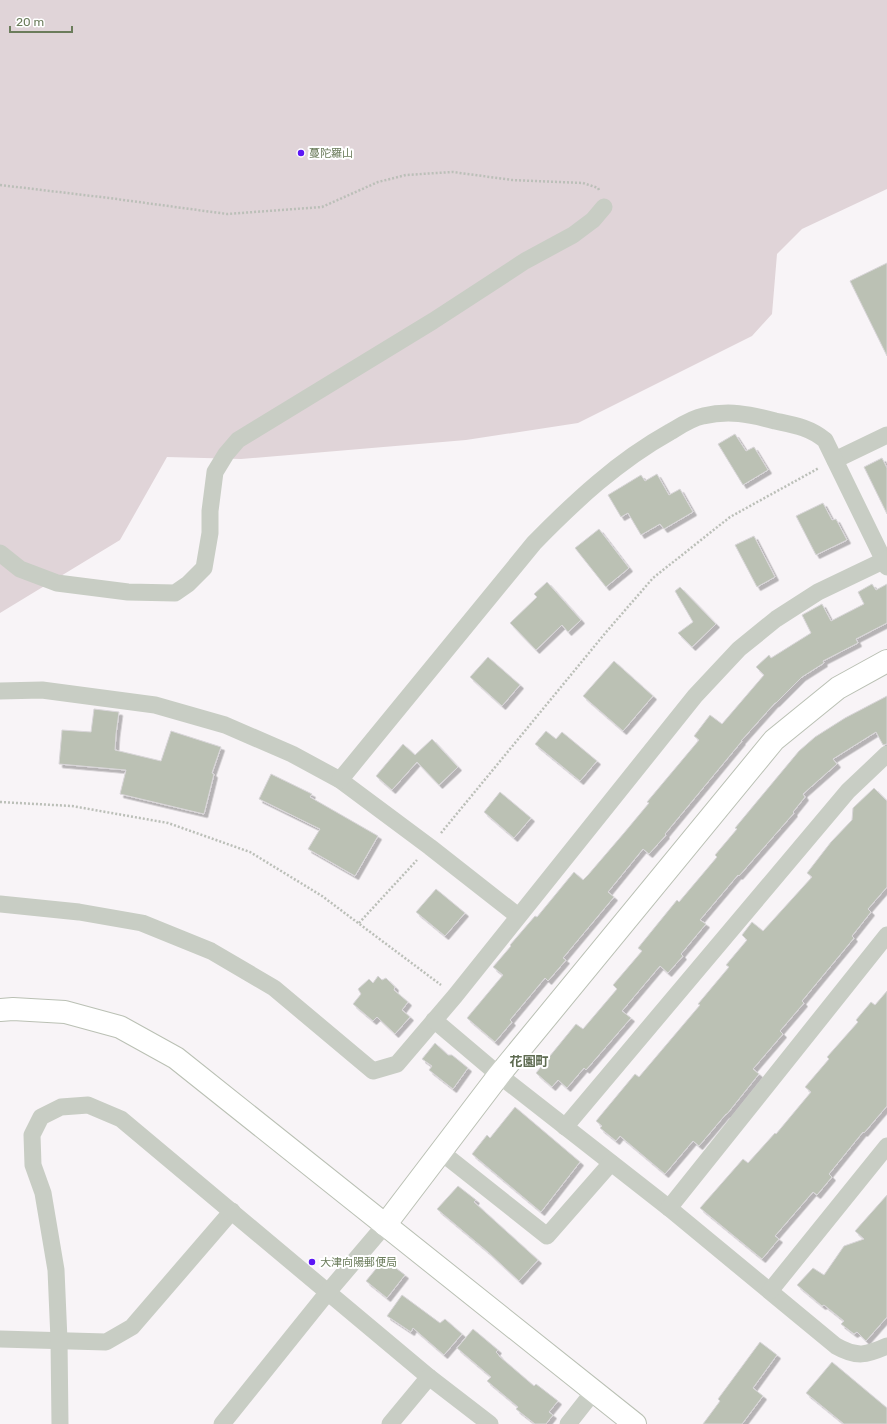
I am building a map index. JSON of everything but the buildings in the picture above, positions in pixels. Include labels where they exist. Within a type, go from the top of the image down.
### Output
[{"type":"street","points":[[0,553],[20,569],[57,584],[128,592],[175,593],[188,584],[204,568],[210,533],[210,511],[215,472],[226,454],[238,440],[433,321],[525,261],[573,235],[592,220],[604,207]]},
{"type":"street","points":[[0,904],[79,912],[142,923],[211,951],[274,988],[373,1071],[397,1064],[455,996],[695,696],[739,649],[776,619],[818,592],[886,562],[825,440],[816,433],[805,428],[756,416],[729,412],[701,416],[649,443],[605,475],[568,508],[534,543],[340,780]]},
{"type":"street","points":[[835,460],[887,436]]},
{"type":"street","points":[[222,1424],[328,1292],[385,1225],[499,1076],[774,740],[838,688],[887,661]]},
{"type":"street","points":[[0,691],[42,690],[155,705],[225,725],[292,754],[340,780],[430,847],[518,916]]},
{"type":"street","points":[[566,1127],[848,790],[887,754]]},
{"type":"street","points":[[669,1208],[887,935]]},
{"type":"street","points":[[0,1010],[12,1009],[65,1012],[120,1027],[176,1058],[635,1424]]},
{"type":"street","points":[[434,1020],[499,1076],[669,1208],[836,1346],[853,1354],[873,1352],[887,1346]]},
{"type":"street","points":[[60,1424],[56,1270],[43,1193],[33,1165],[32,1135],[41,1117],[62,1107],[88,1105],[121,1119],[429,1377],[490,1424]]},
{"type":"street","points":[[770,1291],[887,1146]]},
{"type":"street","points":[[441,1152],[547,1236],[611,1163]]},
{"type":"street","points":[[0,1339],[106,1342],[132,1327],[232,1211]]},
{"type":"street","points":[[390,1424],[429,1377]]},
{"type":"street","points":[[568,1424],[594,1391]]},
{"type":"path","points":[[0,185],[227,214],[322,207],[378,182],[406,175],[453,172],[512,180],[583,183],[598,188],[603,198],[604,207]]},
{"type":"path","points":[[359,923],[430,847],[602,637],[653,578],[730,517],[835,460]]},
{"type":"path","points":[[0,802],[72,806],[168,823],[250,852],[322,896],[455,996]]},
{"type":"shaded area","points":[[0,0],[887,0],[887,189],[802,229],[777,254],[772,314],[752,336],[578,423],[466,440],[241,459],[167,457],[120,540],[0,613]]},
{"type":"place","name":"蔓陀羅山","points":[[301,153]]},
{"type":"place","name":"大津向陽郵便局","points":[[312,1262]]},
{"type":"district","name":"花園町","points":[[529,1061]]}]
